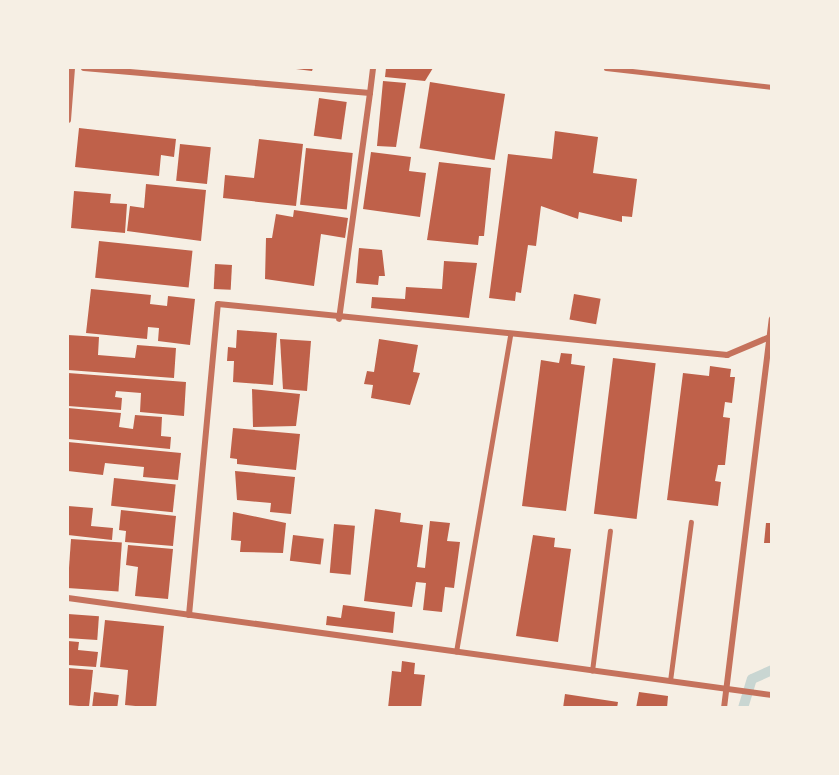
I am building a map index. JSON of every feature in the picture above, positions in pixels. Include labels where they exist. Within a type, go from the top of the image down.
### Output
[{"type":"street","points":[[68,120],[72,68]]},
{"type":"street","points":[[84,68],[370,93]]},
{"type":"street","points":[[339,319],[373,68]]},
{"type":"street","points":[[189,615],[218,304],[339,319],[728,355],[771,336]]},
{"type":"street","points":[[724,708],[771,336],[771,319]]},
{"type":"street","points":[[68,598],[771,695]]},
{"type":"lane","points":[[606,68],[771,87]]},
{"type":"lane","points":[[456,652],[510,334]]},
{"type":"lane","points":[[670,681],[691,522]]},
{"type":"lane","points":[[592,671],[610,531]]},
{"type":"building","points":[[288,68],[313,68],[312,71]]},
{"type":"building","points":[[386,68],[433,68],[425,81],[385,77]]},
{"type":"building","points":[[383,81],[406,83],[396,147],[377,146]]},
{"type":"building","points":[[430,82],[505,94],[495,160],[420,148]]},
{"type":"building","points":[[319,98],[347,102],[341,140],[314,136]]},
{"type":"building","points":[[79,128],[176,139],[174,157],[161,155],[159,176],[75,167]]},
{"type":"building","points":[[555,131],[598,137],[593,173],[637,179],[632,217],[622,216],[622,222],[579,212],[578,219],[541,206],[536,246],[528,245],[521,293],[516,292],[515,301],[489,298],[508,154],[552,159]]},
{"type":"building","points":[[259,139],[303,144],[296,206],[223,198],[225,175],[254,178]]},
{"type":"building","points":[[180,144],[211,147],[207,184],[176,181]]},
{"type":"building","points":[[306,148],[353,153],[347,210],[300,205]]},
{"type":"building","points":[[371,152],[411,157],[409,171],[426,173],[420,217],[363,209]]},
{"type":"building","points":[[439,162],[491,168],[484,236],[479,236],[478,245],[427,240]]},
{"type":"building","points":[[146,184],[206,190],[201,241],[127,231],[130,206],[144,208]]},
{"type":"building","points":[[74,191],[111,194],[110,203],[127,204],[125,233],[71,228]]},
{"type":"building","points":[[294,210],[348,218],[345,238],[321,234],[314,286],[265,279],[266,238],[272,238],[276,214],[293,217]]},
{"type":"building","points":[[99,241],[192,251],[189,288],[95,278]]},
{"type":"building","points":[[359,248],[382,250],[385,276],[379,276],[378,285],[356,283]]},
{"type":"building","points":[[444,261],[477,263],[469,318],[371,308],[372,297],[405,299],[406,287],[442,289]]},
{"type":"building","points":[[215,264],[232,265],[231,290],[214,289]]},
{"type":"building","points":[[91,289],[151,295],[150,304],[167,306],[168,296],[195,299],[190,345],[158,341],[159,328],[148,327],[147,339],[86,333]]},
{"type":"building","points":[[574,294],[601,299],[596,324],[569,320]]},
{"type":"building","points":[[237,330],[277,333],[273,385],[233,382],[234,361],[227,361],[228,347],[236,348]]},
{"type":"building","points":[[68,335],[99,337],[98,355],[135,358],[137,345],[176,348],[174,378],[68,370]]},
{"type":"building","points":[[280,339],[311,341],[307,391],[283,389]]},
{"type":"building","points":[[379,339],[418,345],[413,372],[420,373],[410,405],[371,398],[373,385],[364,384],[367,371],[374,372]]},
{"type":"building","points":[[561,353],[572,354],[571,364],[585,366],[566,511],[522,506],[541,360],[559,363]]},
{"type":"building","points":[[613,358],[656,363],[637,519],[594,514]]},
{"type":"building","points":[[710,366],[731,369],[730,377],[735,377],[732,403],[725,402],[723,417],[730,418],[725,465],[718,465],[715,481],[721,482],[718,506],[667,500],[683,373],[709,376]]},
{"type":"building","points":[[68,373],[186,382],[184,416],[140,412],[141,393],[116,391],[115,397],[122,398],[121,410],[68,406]]},
{"type":"building","points":[[252,389],[300,394],[296,426],[253,427]]},
{"type":"building","points":[[68,408],[121,413],[119,427],[133,429],[135,415],[162,417],[161,436],[171,437],[170,449],[68,439]]},
{"type":"building","points":[[233,428],[300,434],[296,470],[237,464],[237,459],[230,458]]},
{"type":"building","points":[[68,442],[181,453],[178,480],[143,477],[144,467],[105,463],[103,475],[68,471]]},
{"type":"building","points":[[235,471],[295,477],[291,514],[270,512],[271,503],[237,500]]},
{"type":"building","points":[[114,478],[176,484],[173,512],[111,506]]},
{"type":"building","points":[[68,506],[93,508],[91,526],[113,528],[112,540],[68,535]]},
{"type":"building","points":[[375,509],[401,513],[400,522],[423,525],[417,567],[425,568],[430,521],[450,523],[447,541],[460,542],[454,588],[445,587],[442,612],[423,610],[426,583],[416,582],[412,607],[364,601]]},
{"type":"building","points":[[121,510],[176,516],[173,546],[125,542],[126,531],[119,530]]},
{"type":"building","points":[[233,512],[286,523],[283,553],[240,552],[241,541],[231,540]]},
{"type":"building","points":[[766,523],[772,523],[772,543],[764,543]]},
{"type":"building","points":[[334,524],[355,526],[351,575],[330,573]]},
{"type":"building","points":[[293,535],[324,539],[321,565],[290,561]]},
{"type":"building","points":[[533,535],[555,538],[554,547],[571,549],[558,642],[516,636]]},
{"type":"building","points":[[71,539],[122,543],[118,591],[68,588]]},
{"type":"building","points":[[128,545],[173,549],[168,599],[135,596],[138,567],[126,565]]},
{"type":"building","points":[[343,605],[395,612],[393,633],[326,625],[327,616],[341,618]]},
{"type":"building","points":[[68,614],[99,616],[97,640],[68,638]]},
{"type":"building","points":[[105,620],[164,626],[156,708],[125,705],[128,670],[100,667]]},
{"type":"building","points":[[68,641],[79,642],[78,650],[98,652],[96,667],[68,665]]},
{"type":"building","points":[[402,661],[415,663],[414,674],[425,675],[421,708],[388,708],[392,671],[401,672]]},
{"type":"building","points":[[68,668],[93,670],[89,707],[68,705]]},
{"type":"building","points":[[94,692],[119,695],[117,708],[92,706]]},
{"type":"building","points":[[639,692],[668,696],[667,708],[636,708]]},
{"type":"building","points":[[565,694],[618,702],[617,708],[563,708]]},
{"type":"waterway","points":[[743,708],[752,679],[772,670]]}]
